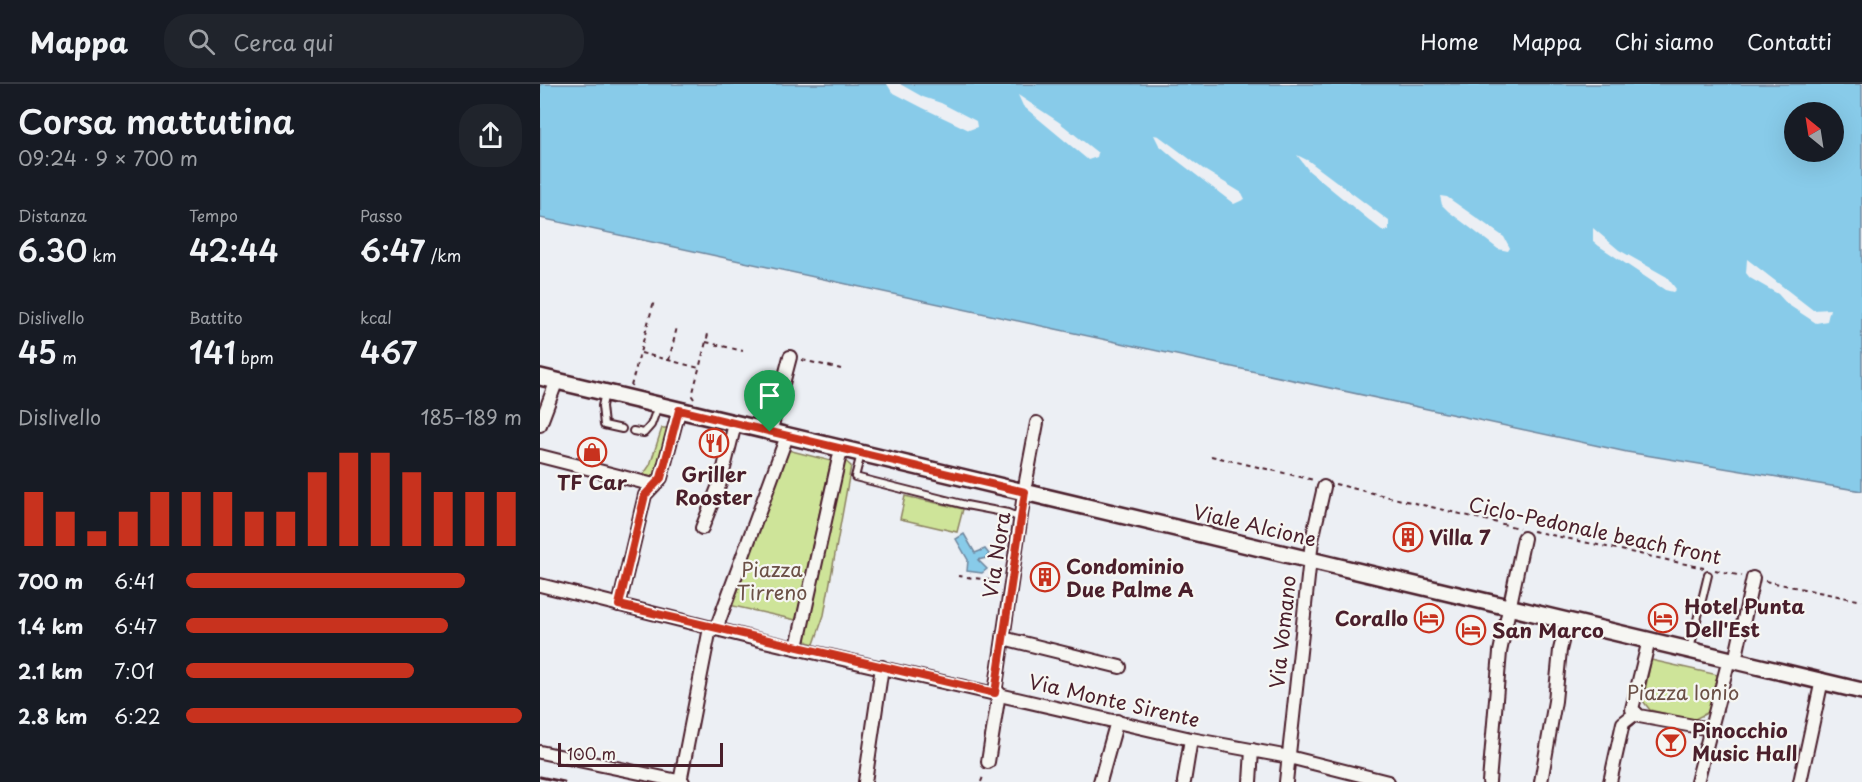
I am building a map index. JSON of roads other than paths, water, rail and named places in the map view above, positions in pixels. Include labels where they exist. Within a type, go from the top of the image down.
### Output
[{"type":"street","points":[[770,432],[790,357]]},
{"type":"street","name":"Viale Alcione","points":[[540,376],[1862,691]]},
{"type":"street","points":[[540,425],[557,380]]},
{"type":"street","points":[[619,605],[645,495],[661,478],[679,410]]},
{"type":"street","name":"Via Nora","points":[[988,762],[999,693],[1003,638],[1037,423]]},
{"type":"street","points":[[702,528],[721,480],[735,424]]},
{"type":"street","points":[[540,752],[681,782],[713,628],[725,607],[787,436]]},
{"type":"street","points":[[797,647],[841,448]]},
{"type":"street","points":[[540,456],[654,485]]},
{"type":"street","name":"Via Vomano","points":[[1286,782],[1309,560],[1327,484]]},
{"type":"street","points":[[1489,782],[1500,652],[1524,538]]},
{"type":"street","points":[[1697,782],[1753,578]]},
{"type":"street","name":"Via Monte Sirente","points":[[540,585],[713,628],[1117,722],[1191,739],[1289,757],[1388,782]]},
{"type":"street","points":[[1541,782],[1555,701],[1560,650],[1568,621]]},
{"type":"street","points":[[1003,638],[1120,667]]},
{"type":"street","points":[[1649,639],[1632,709],[1639,716],[1710,729]]},
{"type":"street","points":[[865,782],[882,667]]},
{"type":"street","points":[[1800,782],[1822,680]]},
{"type":"street","points":[[1610,782],[1623,723],[1636,712]]},
{"type":"street","points":[[1100,782],[1117,722]]},
{"type":"street","points":[[1184,782],[1191,739]]},
{"type":"street","points":[[1250,782],[1252,750]]},
{"type":"lane","points":[[606,392],[602,406],[604,425],[622,429]]},
{"type":"lane","points":[[633,430],[644,433],[651,425],[658,405]]},
{"type":"lane","points":[[861,453],[855,477],[1021,518]]},
{"type":"lane","points":[[1689,650],[1708,575]]},
{"type":"water","points":[[540,84],[1862,84],[1862,491],[1627,452],[540,218]]},
{"type":"water","points":[[964,534],[975,553],[985,549],[989,554],[986,558],[978,560],[987,569],[982,573],[967,571],[968,560],[956,539]]},
{"type":"railway","points":[[540,777],[564,782]]},
{"type":"place","name":"Griller Rooster","points":[[714,443]]},
{"type":"place","name":"TF Car","points":[[592,452]]},
{"type":"place","name":"Villa 7","points":[[1408,537]]},
{"type":"place","name":"Condominio Due Palme A","points":[[1045,577]]},
{"type":"place","name":"Corallo","points":[[1429,618]]},
{"type":"place","name":"Hotel Punta Dell'Est","points":[[1663,618]]},
{"type":"place","name":"San Marco","points":[[1471,630]]},
{"type":"place","name":"Pinocchio Music Hall","points":[[1671,742]]},
{"type":"park label","name":"Piazza Tirreno","points":[[772,580]]},
{"type":"park label","name":"Piazza Ionio","points":[[1683,692]]}]
